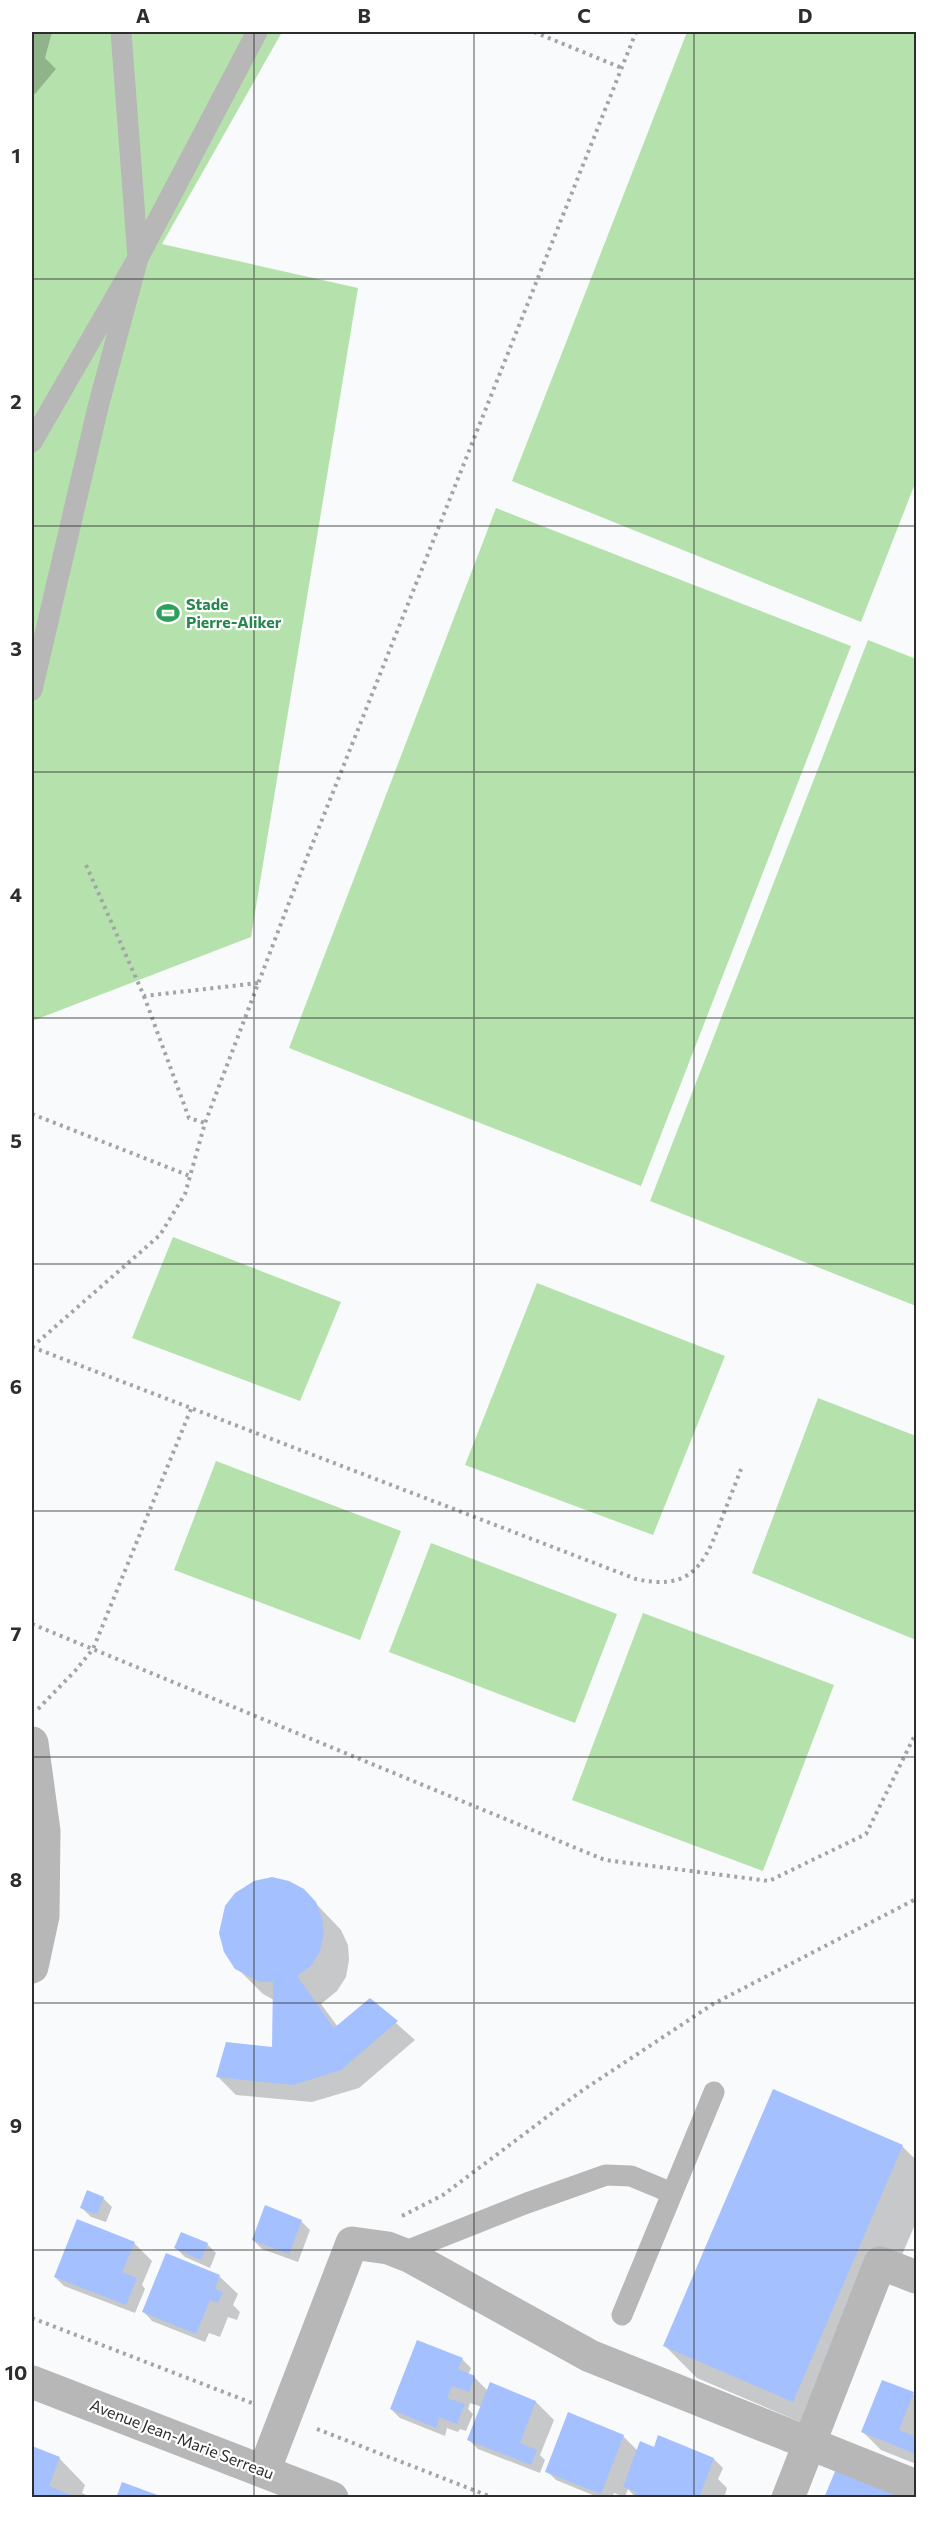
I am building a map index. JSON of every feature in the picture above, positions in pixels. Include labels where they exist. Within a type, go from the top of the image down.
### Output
[{"type":"street","points":[[32,1743],[44,1842],[43,1916],[32,1967]]},
{"type":"street","points":[[264,2471],[351,2243],[388,2248],[401,2253],[447,2275],[526,2322],[590,2356],[916,2486]]},
{"type":"street","points":[[788,2498],[880,2263],[916,2277]]},
{"type":"street","name":"Avenue Jean-Marie Serreau","points":[[32,2382],[332,2498]]},
{"type":"lane","points":[[32,690],[98,407],[138,258],[121,32]]},
{"type":"lane","points":[[32,442],[138,258],[257,32]]},
{"type":"lane","points":[[622,2315],[714,2091]]},
{"type":"lane","points":[[401,2253],[526,2203],[606,2175],[630,2176],[672,2193]]},
{"type":"path","points":[[534,32],[622,68]]},
{"type":"path","points":[[636,32],[258,982],[205,1123],[185,1194],[160,1235],[32,1347],[636,1579],[657,1584],[679,1580],[696,1570],[709,1553],[741,1469]]},
{"type":"path","points":[[86,865],[144,996],[189,1118],[205,1123]]},
{"type":"path","points":[[144,996],[258,982]]},
{"type":"path","points":[[32,1114],[190,1176]]},
{"type":"path","points":[[32,1716],[93,1649],[191,1409]]},
{"type":"path","points":[[32,1624],[605,1860],[769,1881],[866,1834],[916,1733]]},
{"type":"path","points":[[351,2243],[443,2194],[580,2092],[713,2004],[916,1899]]},
{"type":"green space","name":"Stade Pierre-Aliker","points":[[32,32],[282,32],[162,244],[358,288],[251,937],[32,1021]]},
{"type":"green space","points":[[687,32],[916,32],[916,481],[861,622],[512,481]]},
{"type":"green space","points":[[496,508],[851,646],[641,1186],[289,1048]]},
{"type":"green space","points":[[868,640],[916,659],[916,1306],[650,1201]]},
{"type":"green space","points":[[173,1237],[341,1302],[300,1401],[132,1338]]},
{"type":"green space","points":[[537,1283],[725,1356],[653,1535],[465,1465]]},
{"type":"green space","points":[[818,1398],[916,1436],[916,1640],[752,1573]]},
{"type":"green space","points":[[216,1461],[401,1531],[360,1640],[174,1570]]},
{"type":"green space","points":[[431,1543],[617,1614],[575,1723],[389,1652]]},
{"type":"green space","points":[[643,1613],[834,1685],[763,1871],[572,1800]]},
{"type":"building","points":[[272,1877],[289,1881],[304,1889],[316,1902],[322,1918],[324,1933],[320,1951],[312,1965],[297,1976],[334,2028],[370,1998],[398,2021],[341,2070],[293,2085],[216,2077],[226,2042],[272,2047],[273,1982],[260,1982],[235,1969],[224,1952],[219,1933],[225,1906],[235,1893],[254,1881]]},
{"type":"building","points":[[773,2089],[903,2145],[793,2402],[663,2346]]},
{"type":"building","points":[[87,2190],[104,2197],[97,2214],[80,2208]]},
{"type":"building","points":[[265,2205],[302,2220],[289,2254],[252,2240]]},
{"type":"building","points":[[77,2219],[135,2242],[122,2272],[137,2278],[126,2305],[54,2277]]},
{"type":"building","points":[[181,2232],[208,2243],[201,2260],[174,2248]]},
{"type":"building","points":[[166,2253],[220,2275],[215,2289],[223,2292],[218,2303],[210,2300],[196,2334],[142,2312]]},
{"type":"building","points":[[417,2340],[463,2358],[458,2369],[475,2376],[469,2392],[452,2386],[447,2398],[465,2404],[457,2424],[439,2417],[436,2428],[390,2409]]},
{"type":"building","points":[[882,2380],[914,2392],[899,2430],[916,2437],[916,2454],[861,2432]]},
{"type":"building","points":[[490,2382],[536,2401],[520,2443],[537,2450],[531,2465],[467,2440]]},
{"type":"building","points":[[568,2412],[624,2435],[601,2494],[545,2472]]},
{"type":"building","points":[[658,2435],[714,2458],[699,2498],[634,2498],[636,2492],[623,2487],[640,2441],[654,2447]]},
{"type":"building","points":[[32,2446],[60,2457],[49,2486],[78,2498],[32,2498]]},
{"type":"building","points":[[836,2469],[899,2494],[898,2498],[824,2498]]},
{"type":"building","points":[[122,2482],[163,2497],[163,2498],[116,2498]]},
{"type":"place","name":"Stade Pierre-Aliker","points":[[168,613]]}]
